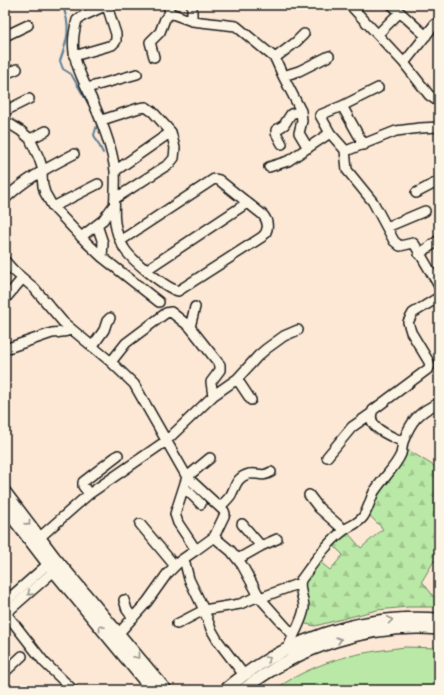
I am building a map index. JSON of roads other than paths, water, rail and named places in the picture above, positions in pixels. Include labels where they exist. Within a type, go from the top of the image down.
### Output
[{"type":"main road","points":[[5,492],[39,538],[55,565],[152,690]]},
{"type":"main road","points":[[5,508],[118,633],[166,690]]},
{"type":"main road","points":[[243,690],[268,672],[316,642],[342,628],[369,622],[397,619],[439,620]]},
{"type":"main road","points":[[224,690],[266,660],[288,648],[382,630],[406,628],[439,629]]},
{"type":"street","points":[[192,5],[192,21]]},
{"type":"street","points":[[350,5],[404,63],[429,95],[439,102]]},
{"type":"street","points":[[392,5],[426,36]]},
{"type":"street","points":[[74,56],[112,45],[116,41],[116,34],[107,6],[77,20],[74,56],[102,120],[115,171],[116,201],[113,215],[114,225],[120,241],[128,255],[169,287],[178,291],[255,242],[266,233],[268,226],[267,220],[248,203],[219,180],[214,179],[120,241]]},
{"type":"street","points":[[154,57],[150,42],[160,32],[169,9],[192,21],[236,26],[275,58],[301,111],[302,121],[299,133],[308,148]]},
{"type":"street","points":[[378,34],[400,12]]},
{"type":"street","points":[[404,63],[435,24],[439,24]]},
{"type":"street","points":[[5,36],[28,25]]},
{"type":"street","points":[[275,58],[304,34]]},
{"type":"street","points":[[283,76],[299,71],[329,56]]},
{"type":"street","points":[[5,74],[17,69]]},
{"type":"street","points":[[87,88],[137,74]]},
{"type":"street","points":[[378,88],[320,115],[330,134],[346,151],[347,170],[373,202],[397,245],[404,246],[413,243],[439,286]]},
{"type":"street","points":[[5,111],[29,99]]},
{"type":"street","points":[[342,106],[364,144]]},
{"type":"street","points":[[81,237],[103,219],[116,201],[172,161],[175,148],[171,132],[153,112],[146,107],[102,120]]},
{"type":"street","points":[[282,144],[276,130],[284,125],[291,114],[301,111]]},
{"type":"street","points":[[5,121],[21,131],[30,140],[40,158],[43,170],[43,186],[53,206],[81,237],[102,257],[159,302]]},
{"type":"street","points":[[346,151],[396,131],[439,127]]},
{"type":"street","points":[[30,140],[46,131]]},
{"type":"street","points":[[115,171],[171,132]]},
{"type":"street","points":[[269,167],[288,161],[330,134]]},
{"type":"street","points":[[5,199],[22,184],[43,170],[74,154]]},
{"type":"street","points":[[416,193],[439,181]]},
{"type":"street","points":[[53,206],[98,184]]},
{"type":"street","points":[[146,270],[248,203]]},
{"type":"street","points":[[387,227],[425,211]]},
{"type":"street","points":[[102,257],[103,219]]},
{"type":"street","points":[[419,254],[439,240]]},
{"type":"street","points":[[5,261],[22,279],[34,288],[51,310],[71,330],[111,362],[134,384],[142,395],[187,477],[197,488],[220,507],[225,514],[214,537],[175,566],[163,579],[147,602],[118,633]]},
{"type":"street","points":[[5,299],[22,279]]},
{"type":"street","points":[[327,457],[350,429],[428,369],[430,366],[429,362],[411,332],[408,322],[413,313],[439,297]]},
{"type":"street","points":[[190,327],[195,307]]},
{"type":"street","points":[[111,362],[126,343],[166,313],[171,312],[190,327],[220,365],[220,370],[211,380],[213,396]]},
{"type":"street","points":[[92,347],[104,330],[107,321],[110,318]]},
{"type":"street","points":[[5,348],[52,333],[62,333],[71,330]]},
{"type":"street","points":[[39,538],[89,494],[166,441],[213,396],[237,379],[262,352],[284,336],[298,330]]},
{"type":"street","points":[[237,379],[251,400]]},
{"type":"street","points":[[177,624],[204,610],[240,604],[300,583],[316,559],[344,530],[364,517],[374,492],[394,465],[416,416],[439,403]]},
{"type":"street","points":[[372,413],[376,428],[402,447]]},
{"type":"street","points":[[89,494],[83,486],[83,482],[118,455]]},
{"type":"street","points":[[196,550],[176,518],[176,509],[187,477],[210,458]]},
{"type":"street","points":[[220,507],[231,495],[235,484],[242,477],[253,474],[261,476],[271,472]]},
{"type":"street","points":[[184,487],[201,504]]},
{"type":"street","points":[[309,495],[319,508],[344,530]]},
{"type":"street","points":[[140,524],[175,566]]},
{"type":"street","points":[[242,524],[261,546]]},
{"type":"street","points":[[214,537],[238,559],[260,597],[294,635]]},
{"type":"street","points":[[238,559],[277,539]]},
{"type":"street","points":[[184,559],[186,573],[204,610],[211,629],[218,642],[244,675]]},
{"type":"street","points":[[6,598],[55,565]]},
{"type":"street","points":[[55,565],[5,613],[44,662],[74,690]]},
{"type":"street","points":[[288,648],[304,612],[300,583]]},
{"type":"street","points":[[124,600],[133,618]]},
{"type":"street","points":[[5,672],[22,656]]},
{"type":"waterway","points":[[62,5],[68,27],[65,47],[60,61],[63,69],[71,74],[92,110],[97,125],[94,135],[103,153]]}]
